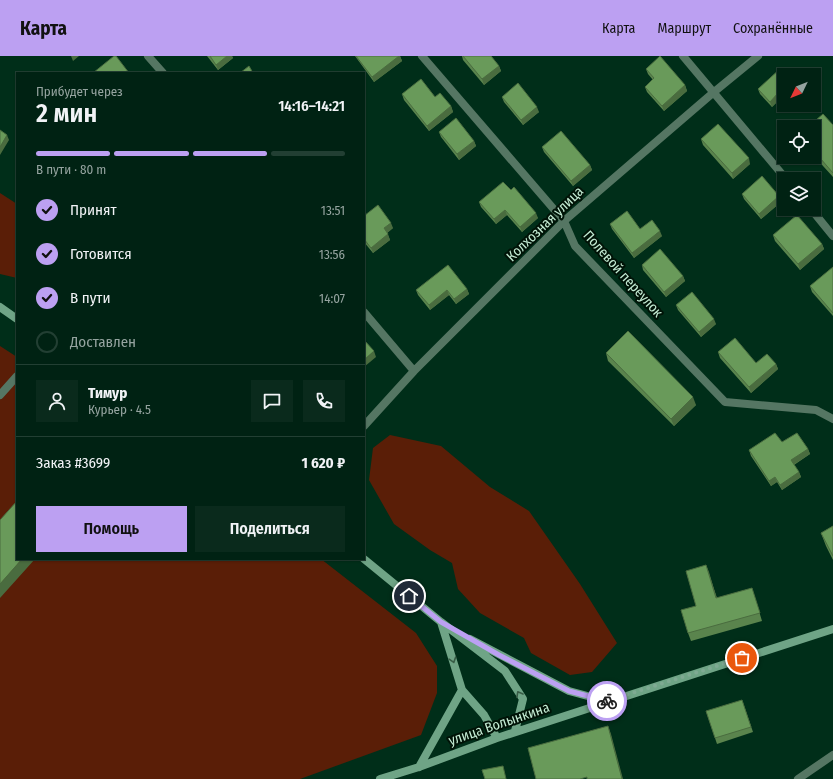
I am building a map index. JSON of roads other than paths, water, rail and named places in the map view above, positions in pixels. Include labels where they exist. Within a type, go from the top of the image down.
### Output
[{"type":"street","points":[[148,56],[162,72]]},
{"type":"street","name":"Полевой переулок","points":[[422,56],[564,221],[575,246],[725,402],[816,410],[833,419]]},
{"type":"street","points":[[683,56],[780,172]]},
{"type":"street","name":"Колхозная улица","points":[[365,425],[414,371],[564,221],[758,56]]},
{"type":"street","points":[[817,216],[833,236]]},
{"type":"street","points":[[0,308],[16,318]]},
{"type":"street","points":[[365,313],[414,371]]},
{"type":"street","points":[[0,395],[16,377]]},
{"type":"street","points":[[365,560],[441,622],[505,671],[523,699],[516,731]]},
{"type":"street","points":[[441,622],[462,690],[484,715],[497,738]]},
{"type":"street","points":[[441,622],[499,655],[569,691],[606,701]]},
{"type":"street","name":"улица Волынкина","points":[[380,779],[419,767],[516,731],[606,701],[833,629]]},
{"type":"street","points":[[419,767],[462,690]]},
{"type":"street","points":[[798,779],[833,755]]}]
